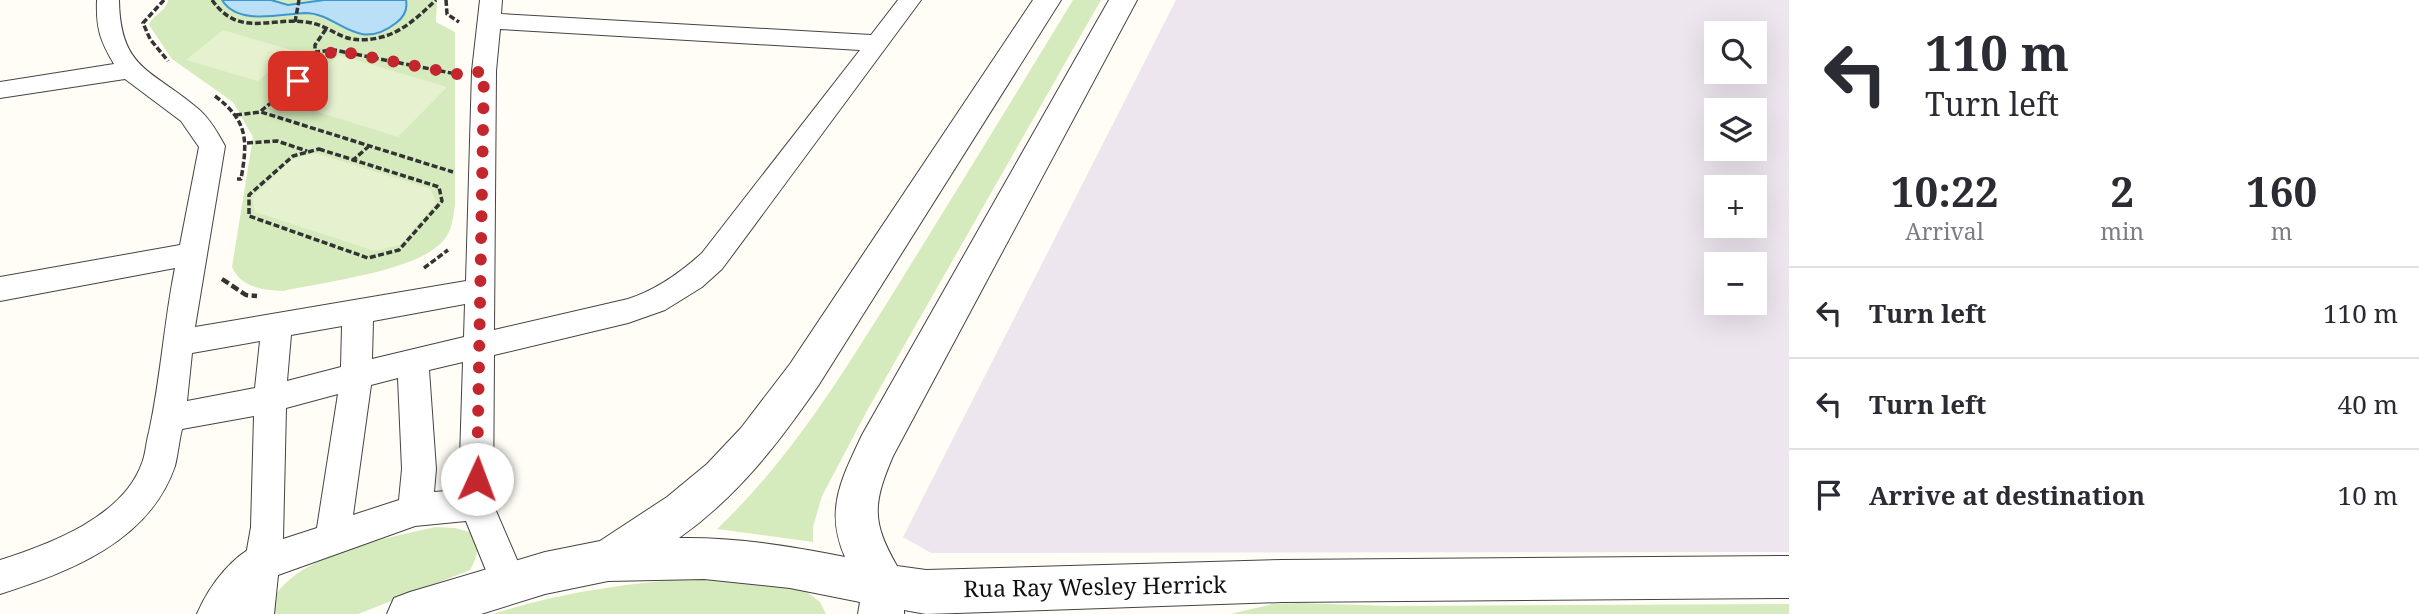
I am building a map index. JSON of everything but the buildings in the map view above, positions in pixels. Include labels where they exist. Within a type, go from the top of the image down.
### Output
[{"type":"street","points":[[0,577],[69,553],[123,515],[148,486],[157,470],[169,418],[190,254],[209,183],[212,146],[190,116],[130,70],[113,42],[108,27],[108,0]]},
{"type":"street","points":[[169,418],[270,399],[413,361],[481,348],[628,312],[655,302],[692,279],[729,242],[910,0]]},
{"type":"street","points":[[608,560],[669,520],[721,478],[763,433],[804,375],[1047,0]]},
{"type":"street","points":[[883,600],[863,549],[856,522],[858,489],[876,448],[1123,0]]},
{"type":"street","points":[[509,583],[477,504],[484,71],[491,11],[877,44]]},
{"type":"street","points":[[0,90],[130,70]]},
{"type":"street","points":[[0,289],[190,254]]},
{"type":"street","points":[[177,343],[455,295],[481,288]]},
{"type":"street","points":[[333,537],[356,378],[358,310]]},
{"type":"street","points":[[256,614],[268,527],[270,399],[277,325]]},
{"type":"street","points":[[413,361],[419,469],[415,510]]},
{"type":"street","points":[[220,614],[246,579],[263,563],[415,510],[477,504]]},
{"type":"street","name":"Rua Ray Wesley Herrick","points":[[410,614],[509,583],[608,560],[704,558],[790,567],[883,600],[926,592],[1174,587],[1282,581],[1789,577]]},
{"type":"path","points":[[212,0],[225,16],[245,24],[316,24],[348,39],[381,37],[411,23],[436,0]]},
{"type":"path","points":[[296,22],[299,0]]},
{"type":"path","points":[[327,29],[315,45],[315,52],[334,50],[462,75],[484,71]]},
{"type":"path","points":[[261,112],[334,50]]},
{"type":"path","points":[[236,115],[261,112],[460,173]]},
{"type":"path","points":[[247,143],[277,141],[307,151]]},
{"type":"path","points":[[352,161],[368,146]]},
{"type":"path","points":[[319,149],[439,187],[442,201],[399,250],[368,258],[249,216],[248,195],[293,156],[307,151],[319,149]]},
{"type":"path","points":[[239,191],[241,178]]},
{"type":"path","points":[[411,270],[424,268],[451,248]]},
{"type":"path","points":[[224,266],[222,279],[230,287],[246,295],[259,296]]},
{"type":"shaded area","points":[[1176,0],[1789,0],[1789,552],[931,553],[903,537]]},
{"type":"green space","points":[[168,0],[437,0],[436,22],[455,32],[455,205],[450,229],[443,241],[431,251],[392,268],[283,291],[253,287],[241,279],[232,267],[253,137],[233,102],[172,59],[149,25]]},
{"type":"green space","points":[[1073,0],[1101,0],[868,409],[822,496],[813,527],[813,542],[717,529],[769,473],[838,380]]},
{"type":"green space","points":[[223,30],[294,51],[258,81],[186,60]]},
{"type":"green space","points":[[339,55],[447,87],[398,137],[286,102]]},
{"type":"green space","points":[[315,153],[431,189],[436,203],[400,245],[375,251],[255,212],[252,197],[292,159]]},
{"type":"green space","points":[[435,527],[455,528],[473,533],[477,552],[470,570],[358,614],[267,614],[276,594],[292,578],[313,564],[364,545]]},
{"type":"green space","points":[[720,577],[803,589],[820,602],[826,614],[493,614],[605,588]]},
{"type":"green space","points":[[1273,604],[1393,606],[1789,604],[1789,614],[1230,614]]},
{"type":"water","points":[[222,0],[271,0],[288,5],[324,0],[406,0],[406,7],[403,16],[396,23],[370,35],[348,30],[328,19],[305,13],[249,16],[229,8]]},
{"type":"route","points":[[298,81],[334,50],[462,75],[484,71],[477,479]]}]
